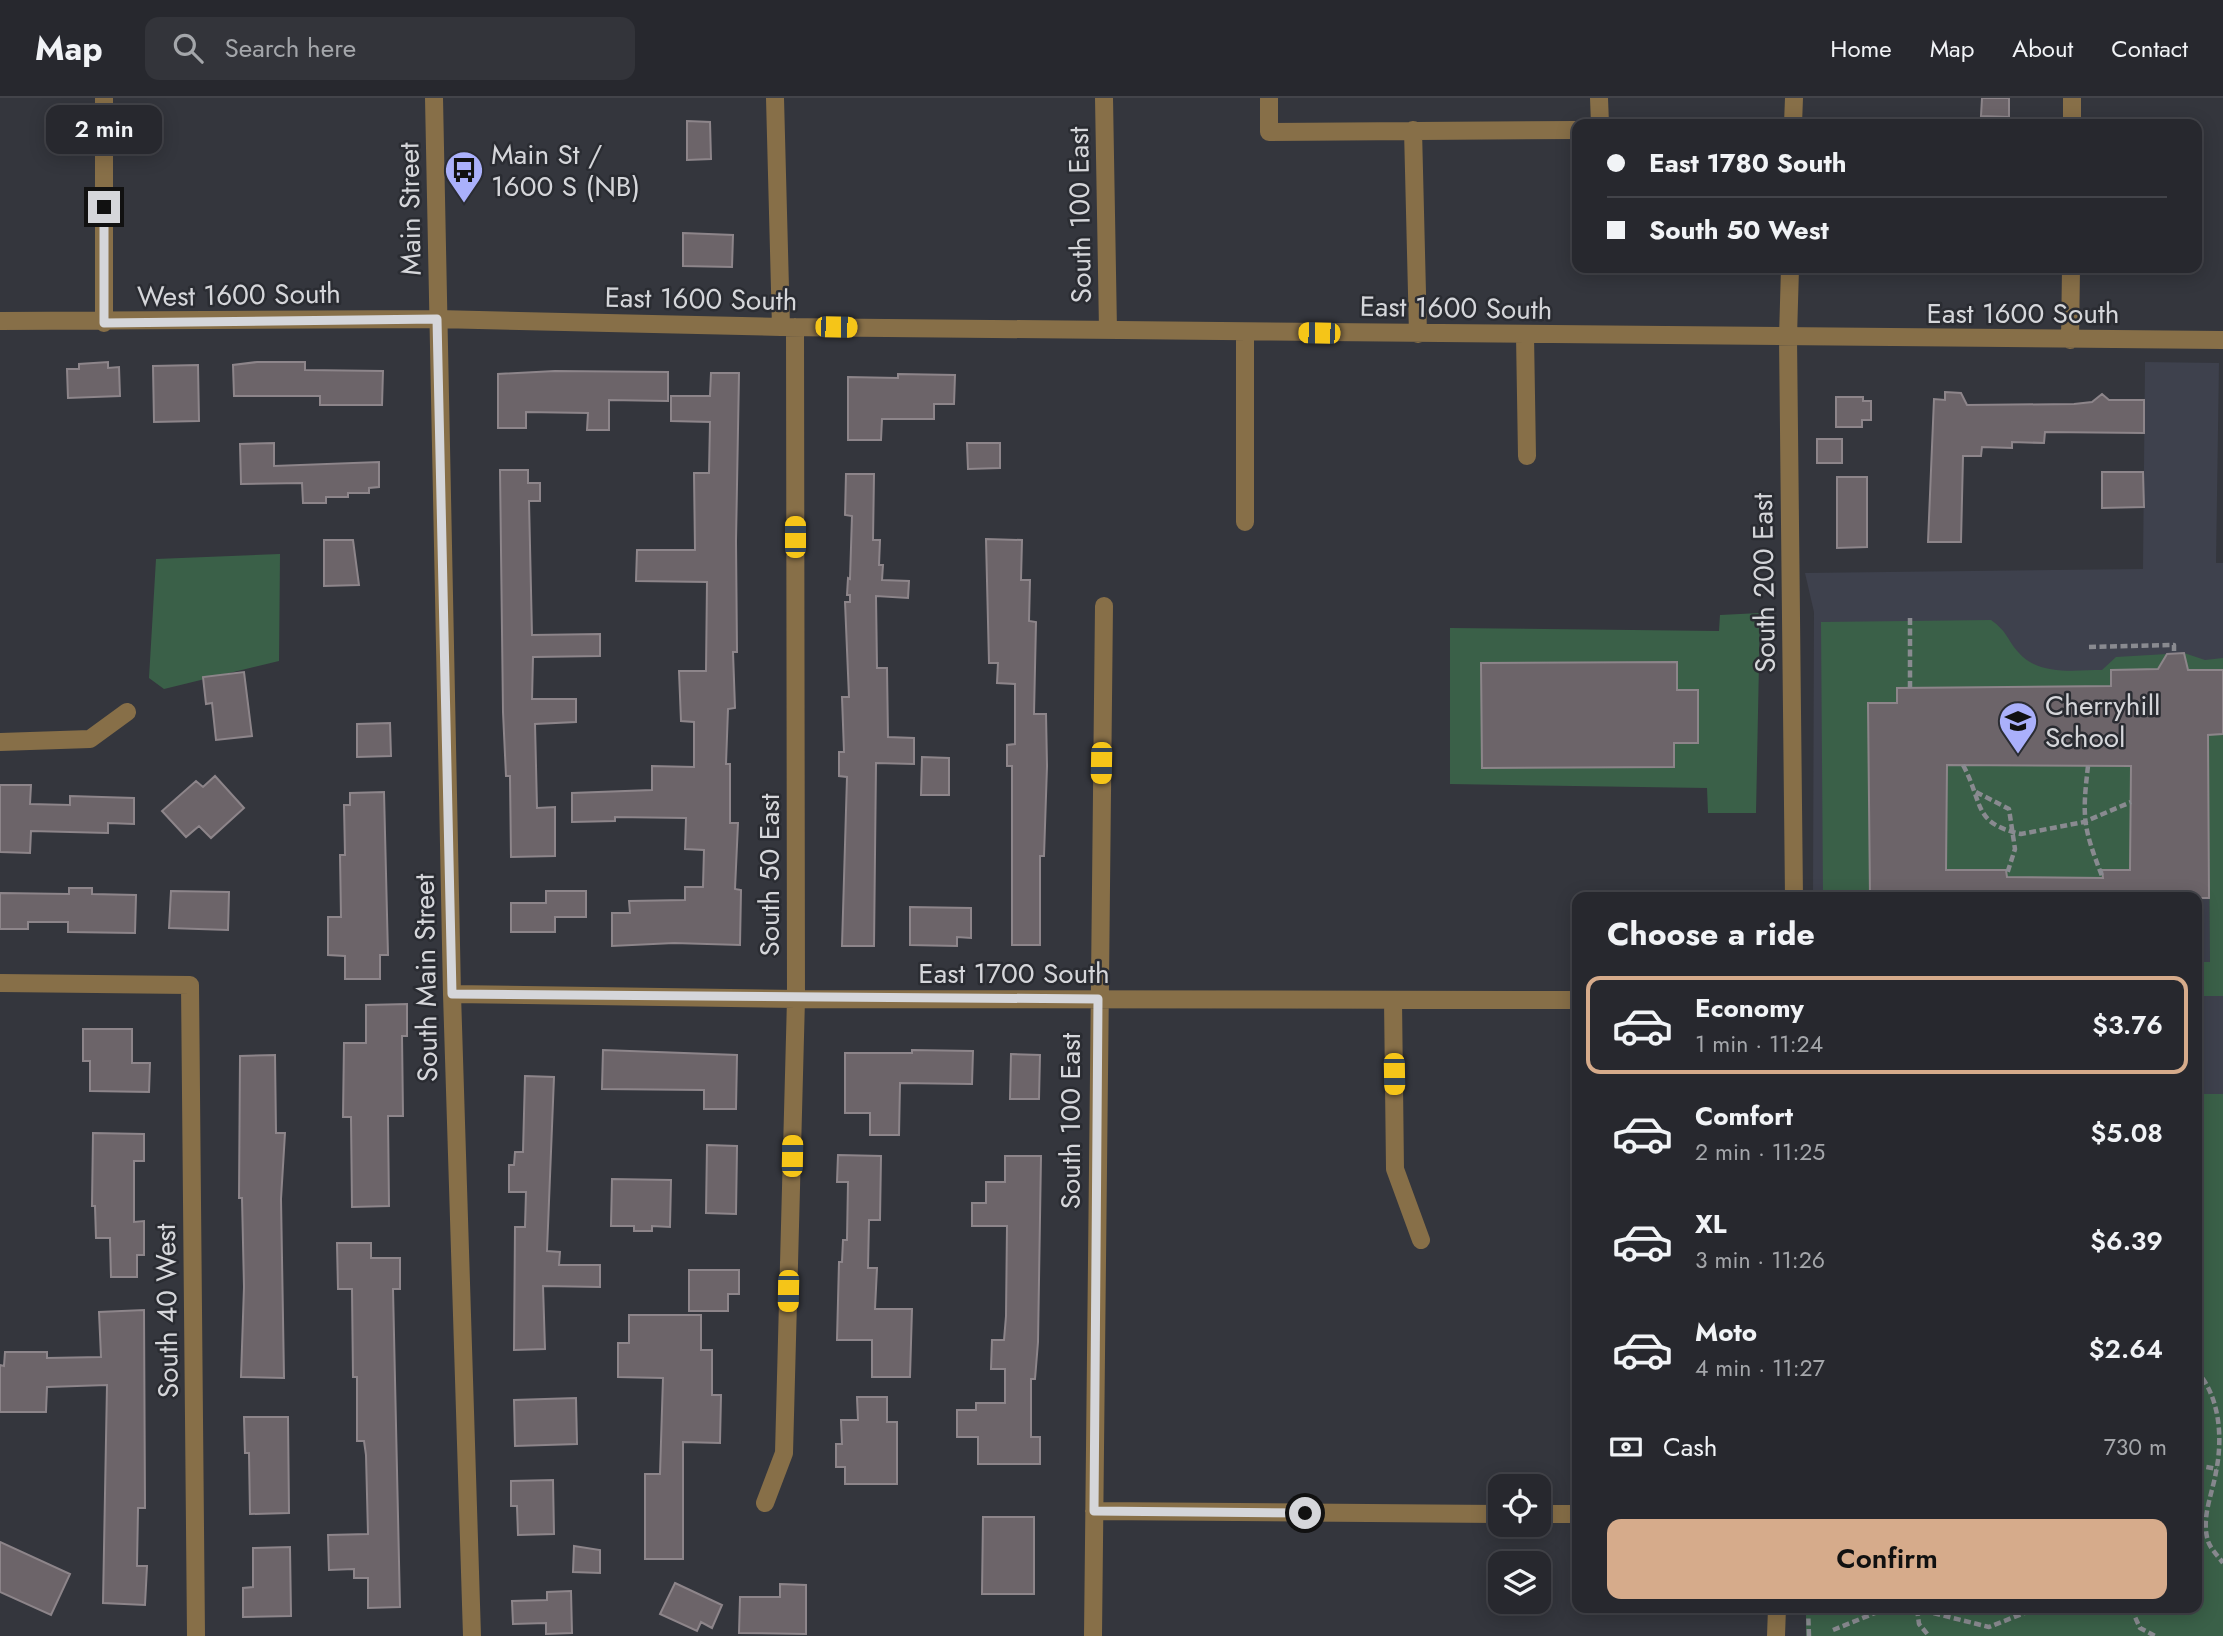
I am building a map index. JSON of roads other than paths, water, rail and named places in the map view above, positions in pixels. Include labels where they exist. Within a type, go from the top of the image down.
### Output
[{"type":"street","points":[[104,98],[104,323]]},
{"type":"street","name":"Main Street","points":[[434,98],[437,319]]},
{"type":"street","name":"South 50 East","points":[[765,1503],[784,1453],[796,999],[788,327],[775,98]]},
{"type":"street","name":"South 100 East","points":[[1104,98],[1108,330]]},
{"type":"street","points":[[1269,98],[1269,132],[1572,130]]},
{"type":"street","points":[[1600,98],[1600,119]]},
{"type":"street","points":[[1793,119],[1794,98]]},
{"type":"street","points":[[2071,119],[2072,98]]},
{"type":"street","points":[[1413,130],[1418,334]]},
{"type":"street","name":"South 200 East","points":[[1790,273],[1788,337],[1794,892]]},
{"type":"street","points":[[2070,340],[2071,273]]},
{"type":"street","name":"West 1600 South","points":[[0,321],[104,323],[437,319]]},
{"type":"street","name":"East 1600 South","points":[[437,319],[788,327],[2223,340]]},
{"type":"street","name":"South Main Street","points":[[437,319],[452,994],[472,1636]]},
{"type":"street","points":[[1245,332],[1245,522]]},
{"type":"street","points":[[1525,335],[1527,456]]},
{"type":"street","name":"South 100 East","points":[[1093,1636],[1104,606]]},
{"type":"street","points":[[0,742],[90,739],[127,712]]},
{"type":"street","name":"South 40 West","points":[[0,983],[190,985],[196,1636]]},
{"type":"street","name":"East 1700 South","points":[[452,994],[796,999],[1572,1000]]},
{"type":"street","points":[[1393,1000],[1395,1169],[1421,1240]]},
{"type":"street","points":[[1094,1511],[1488,1514]]},
{"type":"street","points":[[1551,1514],[1572,1514]]},
{"type":"street","points":[[1776,1636],[1777,1613]]},
{"type":"place","name":"Main St / 1600 S (NB)","points":[[464,204]]},
{"type":"place","name":"Cherryhill School","points":[[2018,755]]}]
